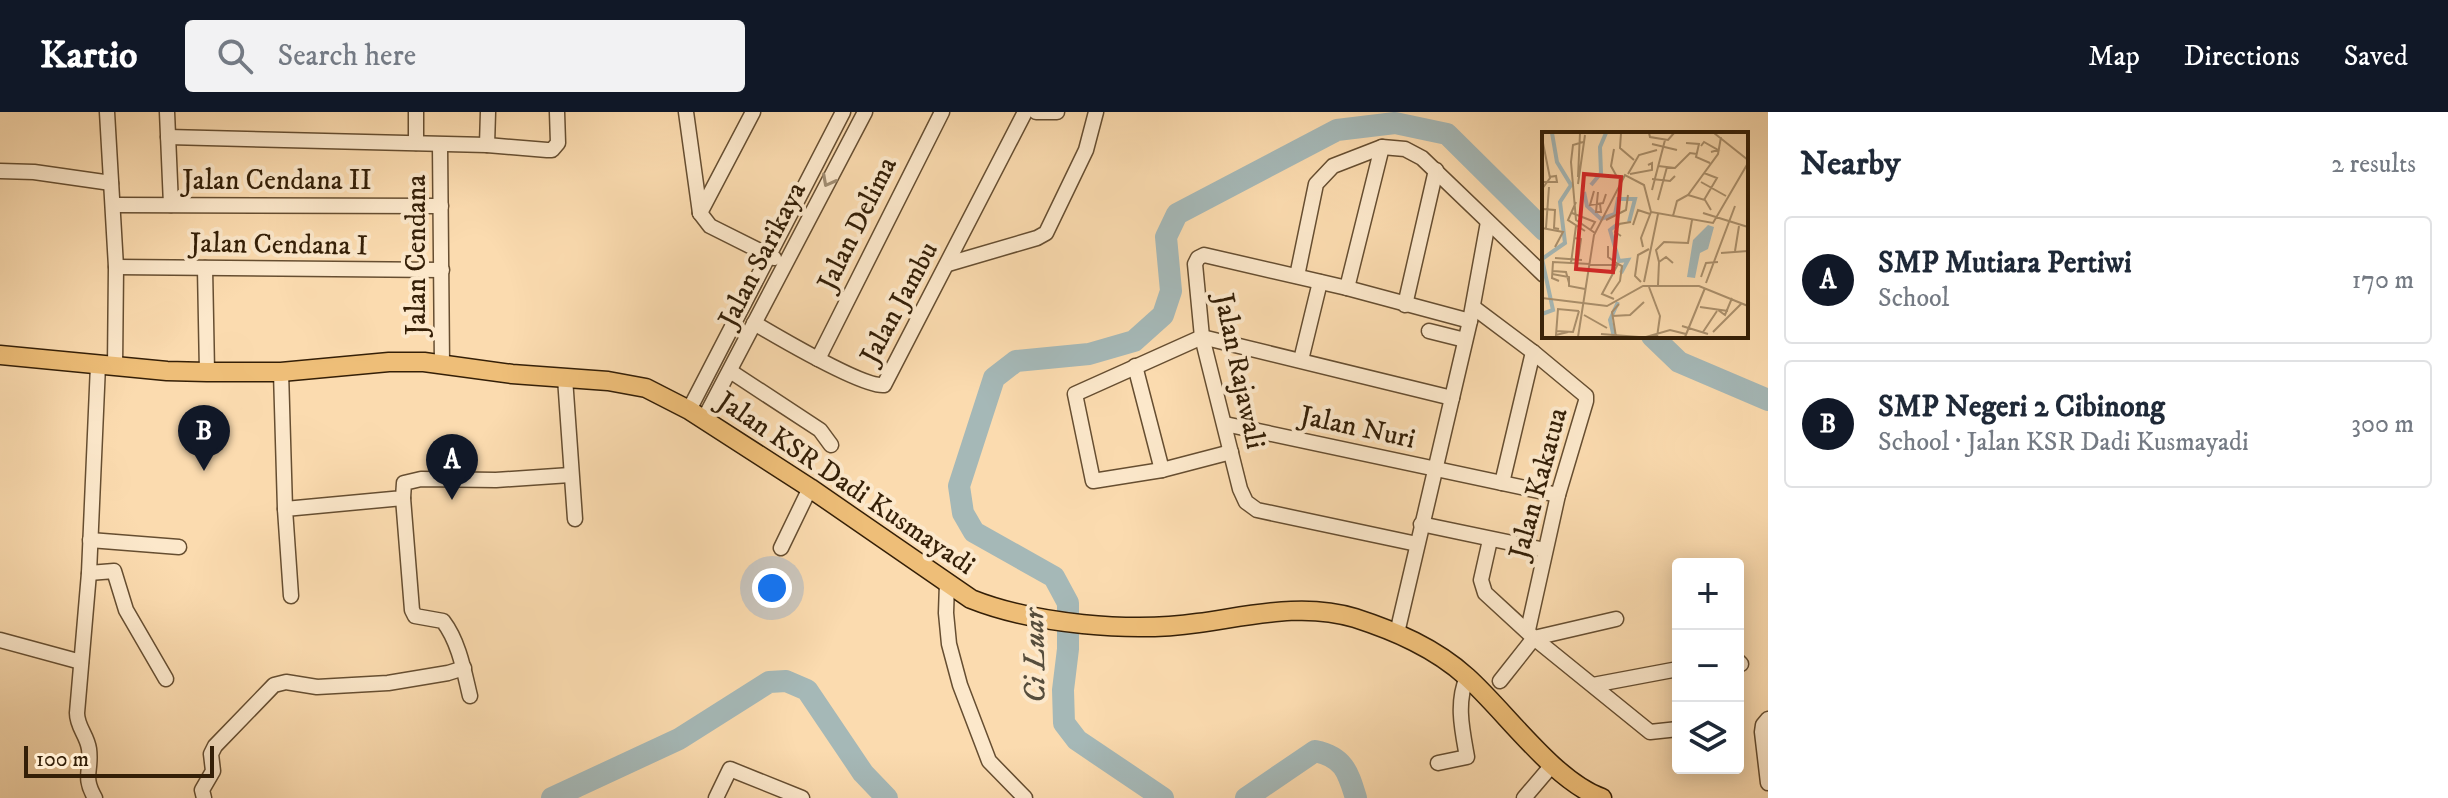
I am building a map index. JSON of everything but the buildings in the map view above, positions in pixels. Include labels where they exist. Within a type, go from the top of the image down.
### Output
[{"type":"main road","name":"Jalan KSR Dadi Kusmayadi","points":[[0,355],[207,372],[281,372],[389,362],[608,381],[646,388],[696,414],[810,488],[971,599],[997,609],[1051,620],[1160,627],[1288,610],[1312,611],[1351,617],[1397,633],[1437,655],[1467,677],[1581,794],[1602,798]]},
{"type":"street","points":[[95,798],[87,785],[89,746],[77,723],[90,540],[116,267],[107,112]]},
{"type":"street","points":[[167,112],[171,205]]},
{"type":"street","points":[[416,112],[416,143]]},
{"type":"street","points":[[487,145],[488,112]]},
{"type":"street","points":[[168,137],[487,145],[552,150],[558,143],[557,112]]},
{"type":"street","points":[[686,112],[700,213],[710,226],[784,263]]},
{"type":"street","points":[[700,213],[753,112]]},
{"type":"street","name":"Jalan Sarikaya","points":[[696,414],[767,255],[843,112]]},
{"type":"street","name":"Jalan Sarikaya","points":[[696,414],[730,371],[865,112]]},
{"type":"street","name":"Jalan Delima","points":[[818,359],[942,112]]},
{"type":"street","name":"Jalan Jambu","points":[[754,323],[818,359],[874,385],[884,385],[1025,112]]},
{"type":"street","points":[[1036,112],[1057,112]]},
{"type":"street","points":[[948,264],[1046,233],[1086,150],[1096,112]]},
{"type":"street","name":"Jalan Cendana","points":[[440,145],[442,365]]},
{"type":"street","points":[[1347,288],[1382,147]]},
{"type":"street","points":[[1297,276],[1316,184],[1333,166],[1382,147],[1405,149],[1422,158],[1542,273]]},
{"type":"street","points":[[1405,305],[1436,170]]},
{"type":"street","points":[[0,171],[34,172],[111,183]]},
{"type":"street","name":"Jalan Cendana II","points":[[114,205],[441,206]]},
{"type":"street","points":[[1397,633],[1471,314],[1488,222]]},
{"type":"street","name":"Jalan Rajawali","points":[[1417,544],[1251,507],[1243,497],[1202,337],[1195,264],[1204,255],[1347,288],[1405,305],[1471,314]]},
{"type":"street","name":"Jalan Cendana I","points":[[116,267],[442,270]]},
{"type":"street","points":[[205,268],[207,372]]},
{"type":"street","points":[[1301,360],[1320,282]]},
{"type":"street","name":"Jalan Kakatua","points":[[1471,314],[1533,352],[1586,396],[1545,550],[1531,634]]},
{"type":"street","points":[[1429,331],[1465,340]]},
{"type":"street","points":[[1231,452],[1162,470],[1093,481],[1075,394],[1202,337],[1452,398]]},
{"type":"street","points":[[1502,483],[1533,352]]},
{"type":"street","points":[[1135,366],[1162,470]]},
{"type":"street","points":[[730,371],[820,430],[831,445]]},
{"type":"street","points":[[281,372],[291,596]]},
{"type":"street","points":[[565,378],[575,519]]},
{"type":"street","name":"Jalan Nuri","points":[[1225,424],[1558,495]]},
{"type":"street","points":[[470,696],[451,631],[443,621],[415,616],[412,610],[404,483],[421,479],[496,480],[570,475]]},
{"type":"street","points":[[781,548],[810,488]]},
{"type":"street","points":[[285,509],[403,498]]},
{"type":"street","points":[[1421,524],[1545,550]]},
{"type":"street","points":[[90,540],[179,547]]},
{"type":"street","points":[[1490,540],[1481,580],[1485,593],[1650,732],[1672,730]]},
{"type":"street","points":[[89,573],[114,571],[126,610],[166,679]]},
{"type":"street","points":[[947,583],[949,644],[960,685],[989,761],[1025,798]]},
{"type":"street","points":[[1500,681],[1531,634],[1616,619]]},
{"type":"street","points":[[0,640],[81,662]]},
{"type":"street","points":[[204,798],[202,790],[213,771],[211,754],[215,746],[274,685],[286,682],[317,687],[388,683],[464,668]]},
{"type":"street","points":[[1593,685],[1672,670]]},
{"type":"street","points":[[1438,763],[1467,757],[1459,713],[1467,677]]},
{"type":"street","points":[[1768,719],[1762,732],[1768,783]]},
{"type":"street","points":[[1524,798],[1553,764]]},
{"type":"street","points":[[716,798],[730,769],[802,798]]},
{"type":"waterway","name":"Ci Luar","points":[[1163,798],[1077,740],[1064,723],[1068,603],[1054,577],[974,532],[963,513],[959,486],[994,378],[1016,361],[1089,354],[1134,341],[1163,315],[1171,291],[1166,237],[1177,214],[1337,130],[1395,123],[1447,134],[1542,228]]},
{"type":"waterway","name":"Ci Luar","points":[[1654,338],[1679,362],[1768,400]]},
{"type":"waterway","name":"Ci Luar","points":[[552,798],[679,739],[769,682],[786,681],[807,690],[863,773],[887,798]]},
{"type":"waterway","name":"Ci Luar","points":[[1246,798],[1315,751],[1339,762],[1356,798]]},
{"type":"place","name":"SMP Negeri 2 Cibinong","points":[[204,471]]},
{"type":"place","name":"SMP Mutiara Pertiwi","points":[[452,500]]}]
